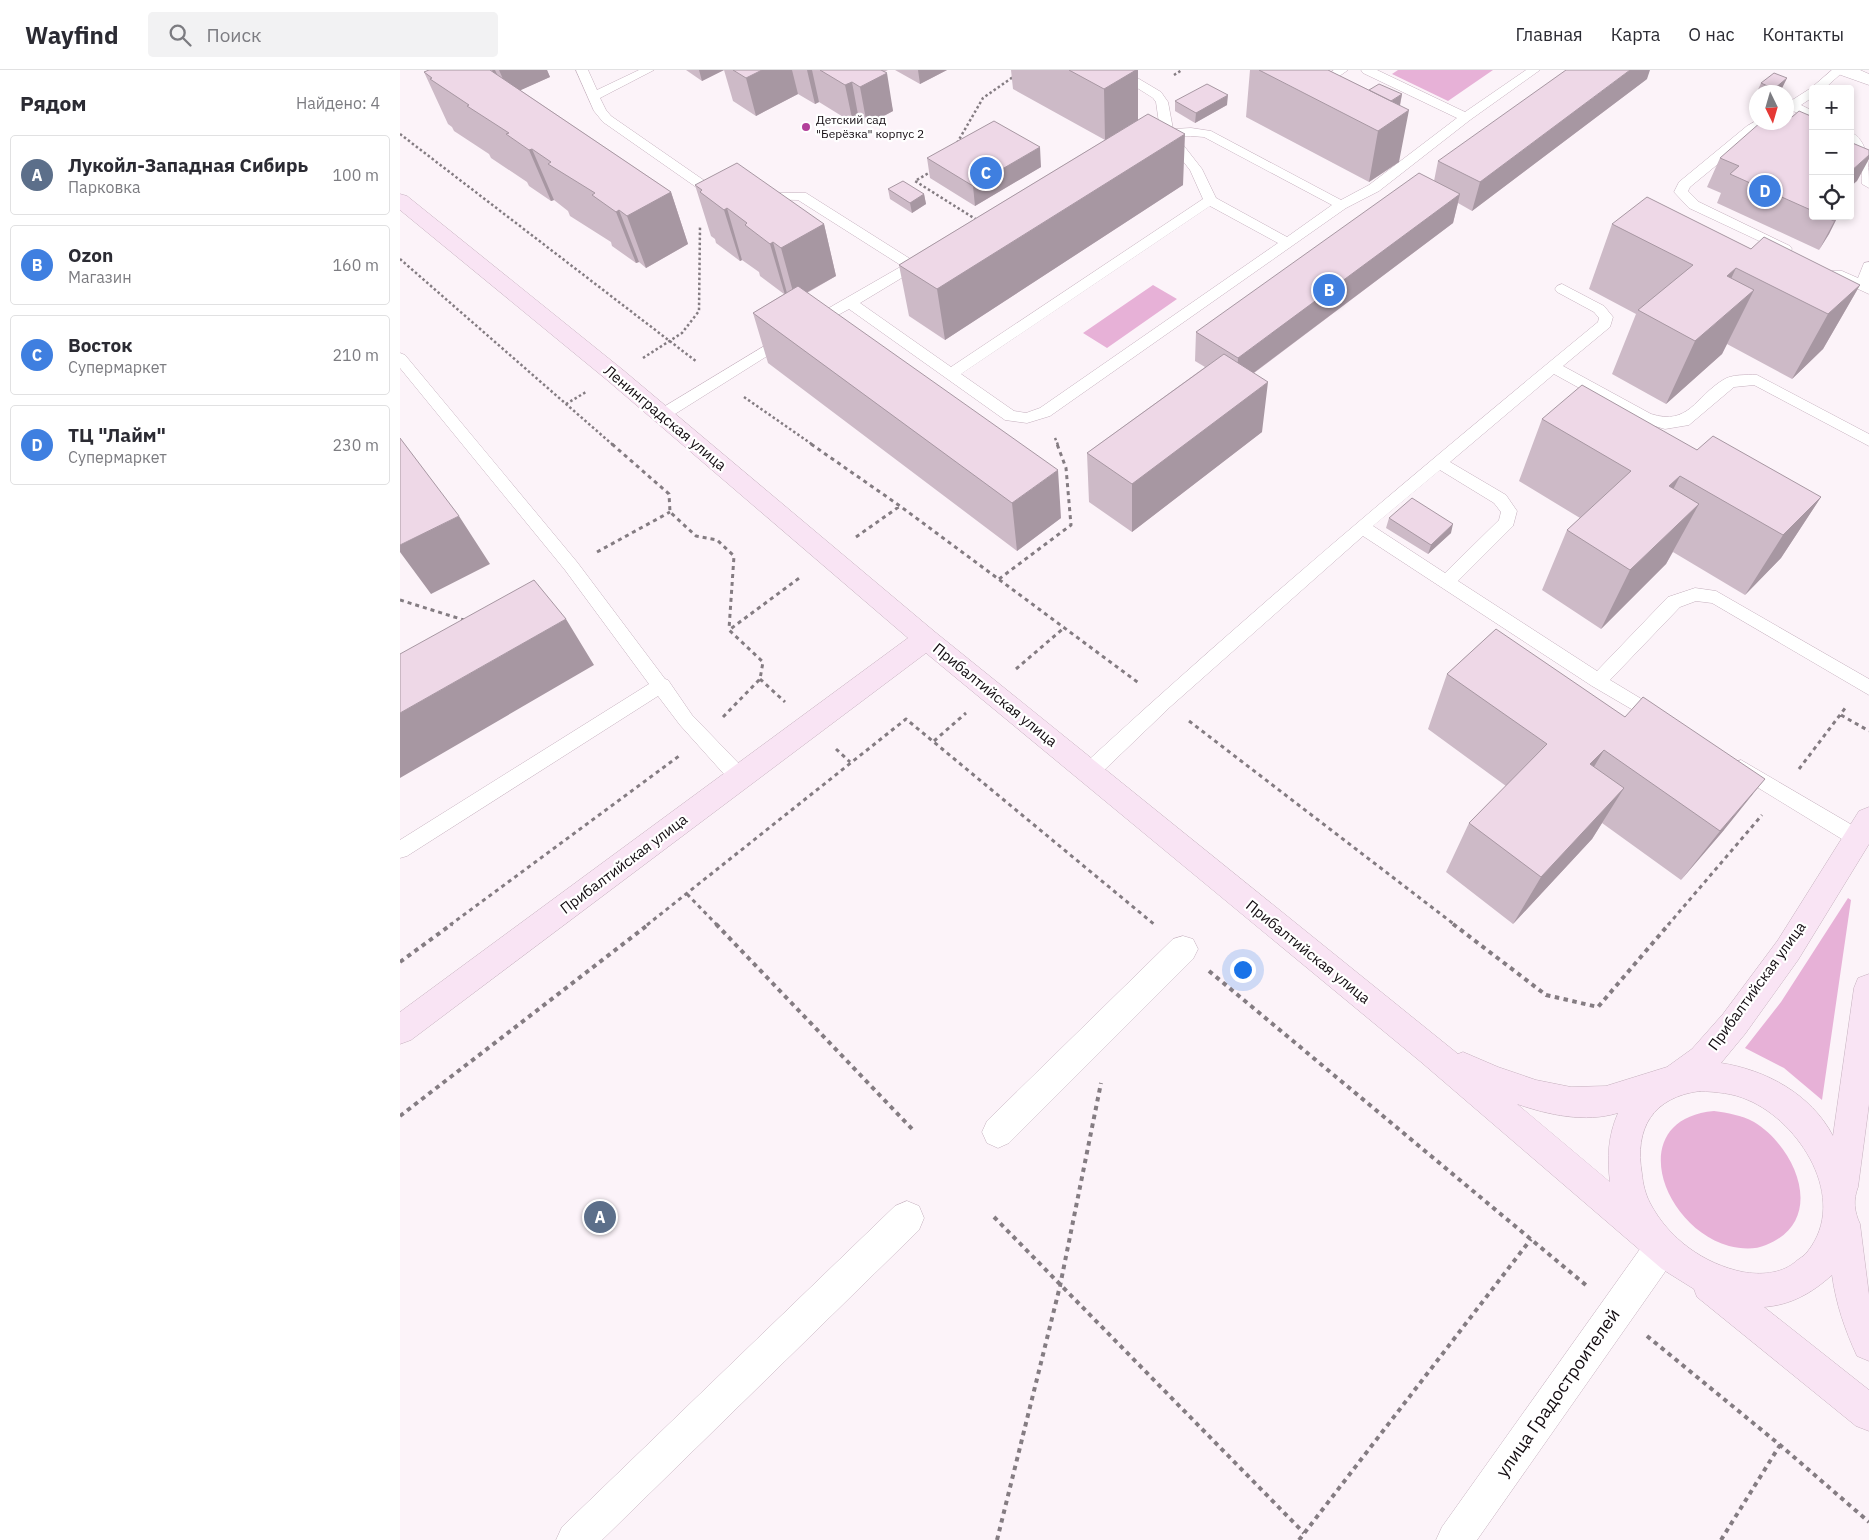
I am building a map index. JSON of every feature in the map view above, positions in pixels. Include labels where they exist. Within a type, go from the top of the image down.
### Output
[{"type":"street","points":[[1844,70],[1869,80]]},
{"type":"street","name":"Ленинградская улица","points":[[400,200],[615,375],[926,639]]},
{"type":"street","name":"Прибалтийская улица","points":[[400,1030],[926,639],[1432,1052],[1674,1257]]},
{"type":"street","name":"Прибалтийская улица","points":[[1432,1052],[1494,1081],[1571,1102],[1606,1101],[1675,1080],[1703,1060],[1734,1024],[1788,950],[1865,834]]},
{"type":"street","points":[[998,1132],[1183,949]]},
{"type":"street","points":[[1674,1257],[1709,1280],[1736,1289],[1764,1291],[1789,1286],[1811,1274],[1827,1258],[1838,1236],[1869,988]]},
{"type":"street","points":[[1869,1344],[1858,1322],[1850,1293],[1841,1205],[1835,1172],[1822,1144],[1803,1120],[1780,1100],[1754,1086],[1727,1077],[1700,1076],[1675,1080],[1655,1090],[1639,1105],[1628,1124],[1623,1148],[1623,1172],[1630,1199],[1644,1224],[1674,1257],[1869,1413]]},
{"type":"street","points":[[575,1540],[907,1218]]},
{"type":"street","name":"улица Градостроителей","points":[[1455,1540],[1616,1310],[1674,1257]]},
{"type":"lane","points":[[582,70],[600,111],[607,119],[711,191],[730,195]]},
{"type":"lane","points":[[593,96],[648,70]]},
{"type":"lane","points":[[1115,70],[1157,95],[1162,102],[1167,133],[1196,169],[1210,200],[1288,243]]},
{"type":"lane","points":[[1316,86],[1342,70]]},
{"type":"lane","points":[[1368,70],[1466,117]]},
{"type":"lane","points":[[850,303],[1010,416],[1027,418],[1046,412],[1341,205],[1374,188],[1466,117],[1534,70]]},
{"type":"lane","points":[[1821,85],[1839,70]]},
{"type":"lane","points":[[1794,105],[1809,94]]},
{"type":"lane","points":[[1794,109],[1809,115]]},
{"type":"lane","points":[[1750,130],[1684,185],[1681,192],[1694,205],[1800,256]]},
{"type":"lane","points":[[1143,137],[1167,133],[1207,134],[1341,205]]},
{"type":"lane","points":[[1854,139],[1863,145],[1868,154],[1869,184]]},
{"type":"lane","points":[[748,195],[802,196],[912,266]]},
{"type":"lane","points":[[951,374],[1210,200]]},
{"type":"lane","points":[[662,415],[718,378],[984,224]]},
{"type":"lane","points":[[1827,269],[1866,288],[1869,266]]},
{"type":"lane","points":[[1089,772],[1164,702],[1362,527],[1605,324],[1606,317],[1599,309],[1562,289]]},
{"type":"lane","points":[[400,358],[572,566],[686,720],[739,777]]},
{"type":"lane","points":[[1552,367],[1646,418],[1665,424],[1684,421],[1729,383],[1742,380],[1757,380],[1869,441]]},
{"type":"lane","points":[[1439,462],[1500,499],[1509,511],[1508,522],[1446,582]]},
{"type":"lane","points":[[1362,527],[1598,681],[1673,727]]},
{"type":"lane","points":[[1598,681],[1674,602],[1695,594],[1716,598],[1864,686]]},
{"type":"lane","points":[[400,850],[662,686]]},
{"type":"lane","points":[[1731,762],[1781,792],[1865,834]]},
{"type":"path","points":[[955,146],[983,98],[1000,84],[1020,74]]},
{"type":"path","points":[[400,134],[718,378],[900,506],[999,579],[1164,702],[1546,994],[1598,1008],[1781,792],[1864,686]]},
{"type":"path","points":[[938,167],[915,181],[984,224]]},
{"type":"path","points":[[566,404],[672,342],[682,335],[694,321],[699,311],[700,226]]},
{"type":"path","points":[[400,258],[669,494],[670,512],[696,536],[717,540],[734,556],[729,630]]},
{"type":"path","points":[[999,579],[1071,525],[1066,468],[1046,412]]},
{"type":"path","points":[[572,566],[670,512]]},
{"type":"path","points":[[400,600],[469,622],[460,627]]},
{"type":"path","points":[[1841,715],[1869,731]]},
{"type":"path","points":[[400,1116],[686,894],[906,719],[1780,1445],[1869,1522]]},
{"type":"path","points":[[686,894],[915,1132]]},
{"type":"path","points":[[997,1540],[1060,1286],[1102,1082]]},
{"type":"path","points":[[994,1217],[1304,1533]]},
{"type":"path","points":[[1299,1540],[1531,1239]]},
{"type":"path","points":[[1721,1540],[1780,1445]]},
{"type":"shaded area","points":[[1398,70],[1493,70],[1448,101],[1392,74]]},
{"type":"shaded area","points":[[1153,285],[1177,299],[1107,348],[1083,333]]},
{"type":"shaded area","points":[[1848,898],[1851,900],[1822,1100],[1784,1068],[1745,1048],[1781,1002]]},
{"type":"shaded area","points":[[1714,1111],[1739,1116],[1754,1122],[1783,1149],[1793,1166],[1799,1184],[1800,1202],[1796,1219],[1785,1234],[1762,1247],[1729,1246],[1705,1235],[1685,1218],[1670,1197],[1662,1174],[1661,1152],[1669,1133],[1686,1118]]},
{"type":"building","points":[[429,70],[490,70],[671,192],[627,216],[619,210],[616,212],[592,195],[595,193],[548,164],[551,162],[532,149],[529,150],[506,134],[509,133],[430,79],[432,78],[424,72]]},
{"type":"building","points":[[733,70],[762,70],[746,78]]},
{"type":"building","points":[[820,70],[881,70],[887,73],[860,87],[852,82],[845,85]]},
{"type":"building","points":[[1069,70],[1136,70],[1104,89]]},
{"type":"building","points":[[1259,70],[1328,70],[1409,110],[1378,131]]},
{"type":"building","points":[[1566,70],[1630,70],[1480,182],[1438,161]]},
{"type":"building","points":[[1774,73],[1787,78],[1779,85],[1765,85],[1761,83]]},
{"type":"building","points":[[1207,84],[1228,95],[1196,113],[1175,101]]},
{"type":"building","points":[[1379,84],[1402,94],[1391,101],[1369,90]]},
{"type":"building","points":[[1799,111],[1809,115],[1809,209],[1730,174],[1739,166],[1720,158],[1752,130],[1794,130],[1794,115]]},
{"type":"building","points":[[1148,114],[1185,134],[937,289],[899,265]]},
{"type":"building","points":[[994,121],[1040,147],[973,186],[927,158]]},
{"type":"building","points":[[1854,144],[1869,150],[1869,155],[1854,168]]},
{"type":"building","points":[[737,163],[824,224],[781,248],[773,242],[770,244],[727,208],[724,210],[700,192],[702,190],[695,185]]},
{"type":"building","points":[[1419,173],[1460,194],[1238,358],[1196,332]]},
{"type":"building","points":[[903,181],[924,194],[910,203],[888,189]]},
{"type":"building","points":[[1647,197],[1751,249],[1764,237],[1860,285],[1828,314],[1736,268],[1727,276],[1754,290],[1695,341],[1638,310],[1693,265],[1612,224]]},
{"type":"building","points":[[798,286],[1058,470],[1012,503],[753,313]]},
{"type":"building","points":[[1224,354],[1268,382],[1132,484],[1087,453]]},
{"type":"building","points":[[1582,385],[1697,450],[1713,436],[1821,497],[1783,535],[1680,476],[1669,486],[1699,504],[1630,570],[1567,530],[1631,471],[1542,419]]},
{"type":"building","points":[[400,438],[459,516],[400,545]]},
{"type":"building","points":[[1412,498],[1453,524],[1431,545],[1389,518]]},
{"type":"building","points":[[534,580],[566,619],[400,713],[400,654]]},
{"type":"building","points":[[1496,629],[1625,717],[1643,697],[1765,779],[1720,831],[1604,750],[1590,764],[1624,788],[1541,877],[1469,823],[1547,744],[1447,674]]},
{"type":"place","name":"Детский сад \"Берёзка\" корпус 2","points":[[806,127]]},
{"type":"place","name":"Восток","points":[[986,173]]},
{"type":"place","name":"ТЦ \"Лайм\"","points":[[1765,191]]},
{"type":"place","name":"Ozon","points":[[1329,290]]},
{"type":"place","name":"Лукойл-Западная Сибирь","points":[[600,1217]]}]
